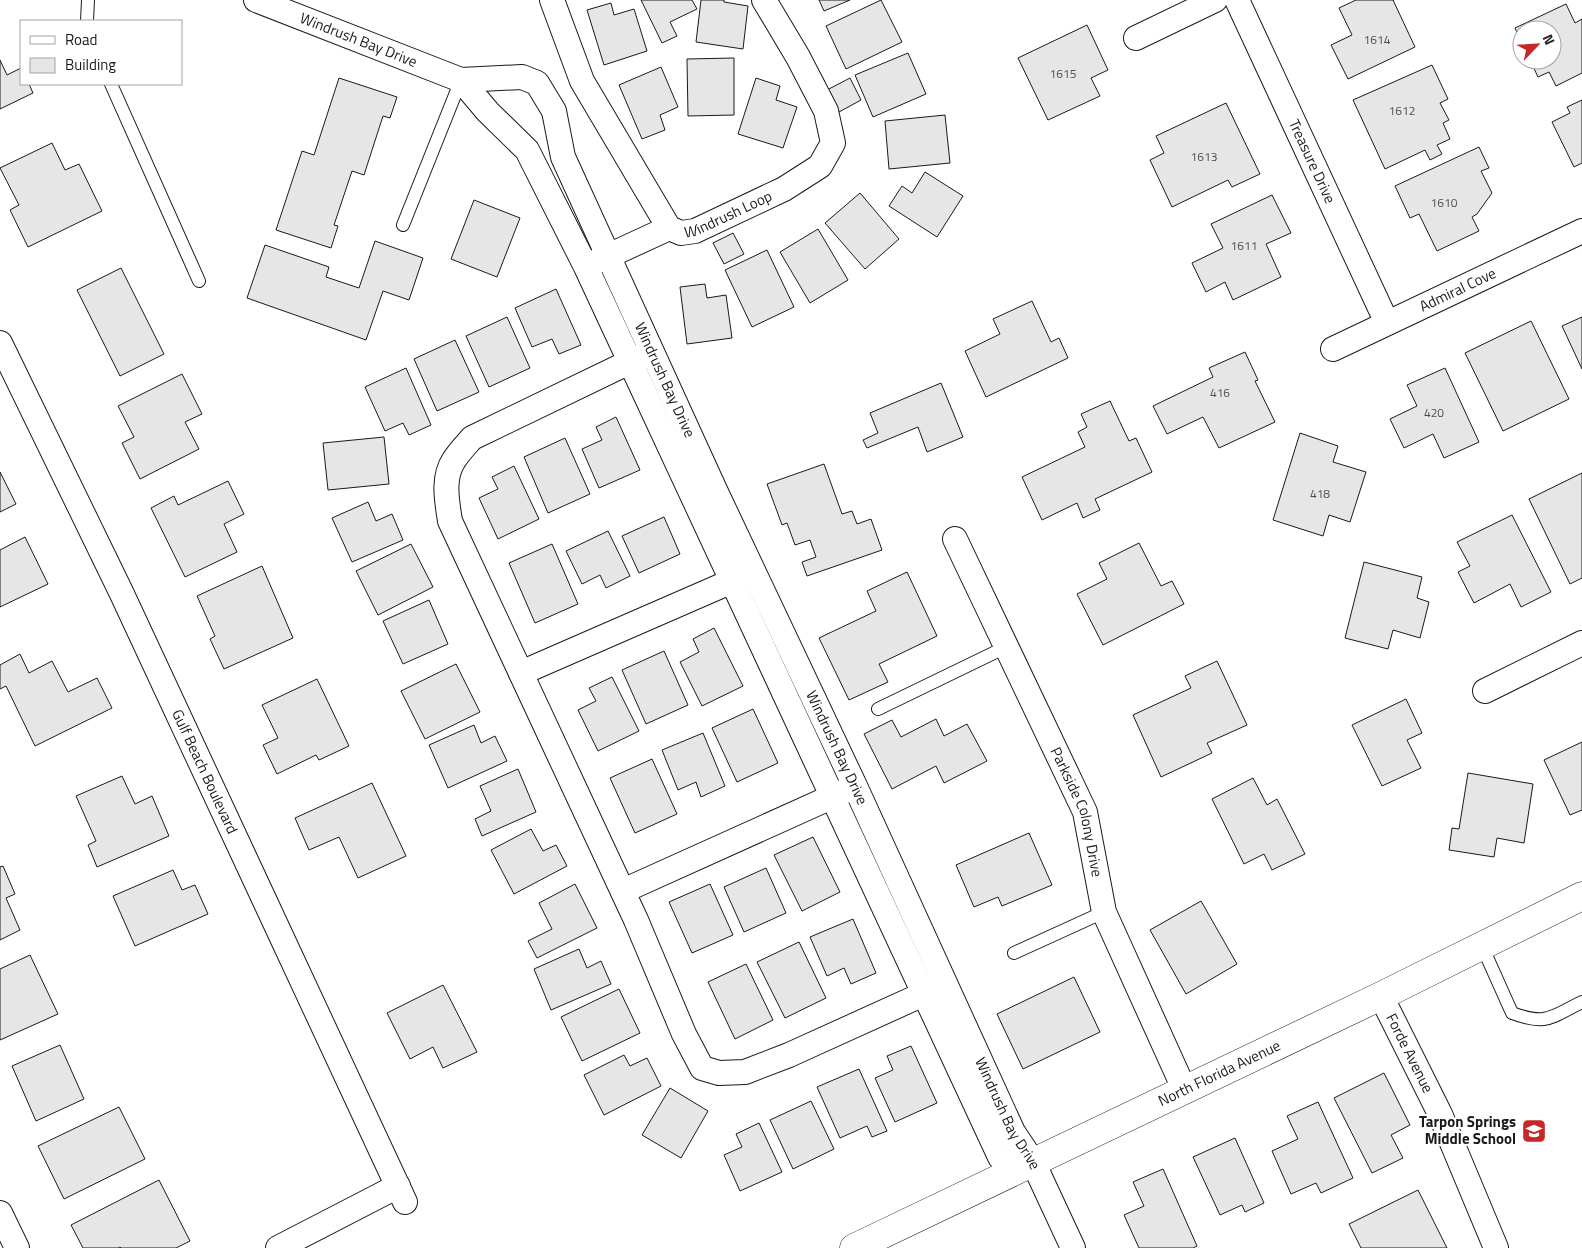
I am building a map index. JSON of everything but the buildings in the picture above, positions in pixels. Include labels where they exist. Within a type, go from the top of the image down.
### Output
[{"type":"street","name":"Windrush Bay Drive","points":[[256,0],[460,80],[522,77],[537,83],[554,111],[563,157],[652,351],[832,796],[1013,1132],[1033,1162],[1073,1248]]},
{"type":"street","name":"Windrush Loop","points":[[552,0],[582,81],[669,228],[681,233],[695,230],[784,188],[820,166],[833,143],[826,111],[798,57],[764,0]]},
{"type":"street","points":[[1136,38],[1215,0]]},
{"type":"street","name":"Treasure Drive","points":[[1237,0],[1387,323]]},
{"type":"street","name":"Windrush Bay Drive","points":[[460,80],[488,112],[527,150],[586,267],[630,361],[855,786],[935,988]]},
{"type":"street","points":[[527,150],[558,133]]},
{"type":"street","points":[[586,267],[669,228]]},
{"type":"street","name":"Admiral Cove","points":[[1333,349],[1582,231]]},
{"type":"street","name":"Gulf Beach Boulevard","points":[[0,344],[127,604],[401,1194],[278,1248]]},
{"type":"street","points":[[652,351],[472,438],[454,461],[447,477],[446,496],[450,521],[623,891],[684,1034],[702,1068],[719,1073],[745,1072],[789,1055],[935,988]]},
{"type":"street","name":"Parkside Colony Drive","points":[[955,539],[1085,812],[1104,912],[1185,1091]]},
{"type":"street","points":[[521,672],[743,577]]},
{"type":"street","points":[[1485,690],[1582,643]]},
{"type":"street","points":[[623,891],[855,786]]},
{"type":"street","name":"North Florida Avenue","points":[[854,1248],[1185,1091],[1582,896]]},
{"type":"street","name":"Forde Avenue","points":[[1381,996],[1440,1114],[1496,1248]]},
{"type":"street","points":[[0,1212],[17,1248]]},
{"type":"lane","points":[[88,0],[88,20]]},
{"type":"lane","points":[[402,225],[460,80]]},
{"type":"lane","points":[[111,85],[199,281]]},
{"type":"lane","points":[[878,710],[1006,647]]},
{"type":"lane","points":[[1014,953],[1104,912]]},
{"type":"lane","points":[[1482,946],[1512,1013],[1530,1020],[1547,1020],[1582,1002]]},
{"type":"place","name":"Tarpon Springs Middle School","points":[[1534,1131]]}]
